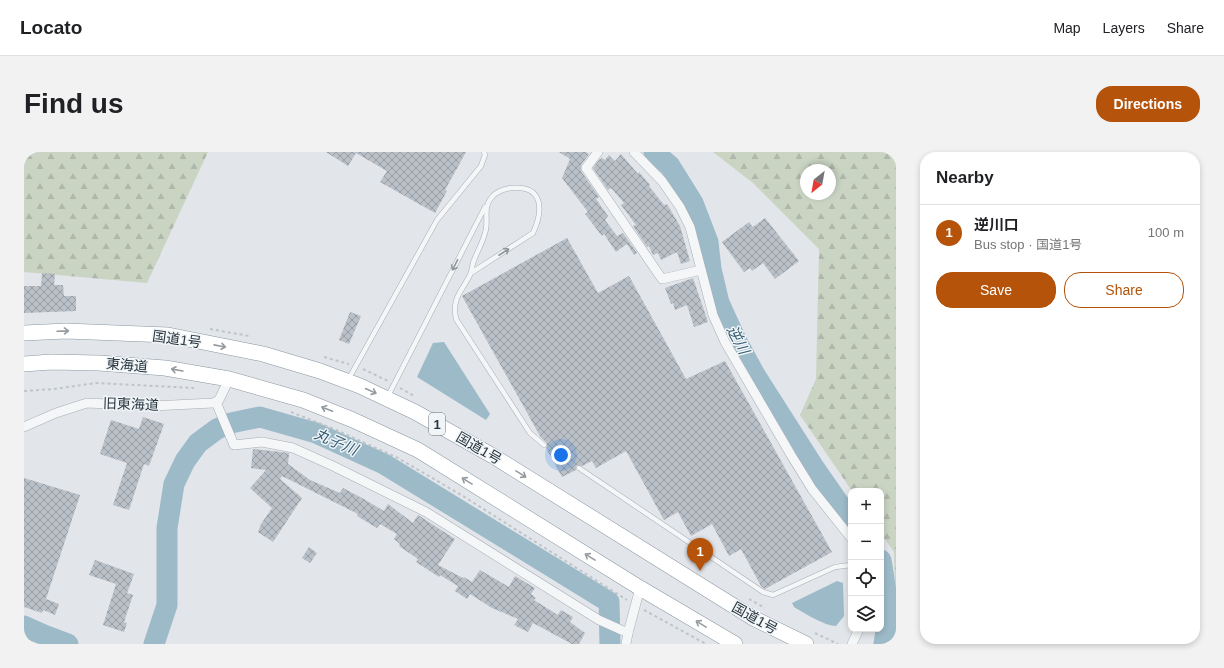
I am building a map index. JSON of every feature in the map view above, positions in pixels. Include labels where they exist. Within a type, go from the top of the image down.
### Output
[{"type":"highway","name":"国道1号","points":[[24,333],[66,330],[168,335],[263,354],[320,371],[347,381],[415,412],[493,456],[753,618],[806,644]]},
{"type":"highway","name":"東海道","points":[[24,364],[51,362],[99,363],[165,368],[229,379]]},
{"type":"highway","name":"1","points":[[229,379],[303,400],[354,420],[418,450],[640,588],[734,644]]},
{"type":"street","points":[[598,152],[586,168],[662,279],[701,270]]},
{"type":"street","points":[[634,152],[662,181],[680,207],[690,227],[713,315],[725,342],[812,488],[848,534]]},
{"type":"street","points":[[229,379],[219,400],[216,402],[234,445],[262,442],[293,448],[334,466],[426,512],[602,621],[626,632]]},
{"type":"street","name":"旧東海道","points":[[24,427],[56,413],[87,403],[153,406],[216,402]]},
{"type":"street","points":[[626,644],[626,632],[640,588]]},
{"type":"street","points":[[852,644],[858,632]]},
{"type":"street","points":[[24,643],[28,644]]},
{"type":"lane","points":[[347,381],[437,220],[481,166],[485,155],[484,152]]},
{"type":"lane","points":[[387,398],[492,195],[505,189],[525,188],[535,193],[539,206],[537,223],[533,233],[471,273]]},
{"type":"lane","points":[[486,205],[486,228],[472,263],[471,273],[455,300],[454,308],[456,319],[530,433],[544,445]]},
{"type":"lane","points":[[579,468],[763,592],[773,595],[835,567],[848,565]]},
{"type":"green space","points":[[24,152],[208,152],[147,283],[24,272]]},
{"type":"green space","points":[[713,152],[896,152],[896,624],[894,552],[884,538],[884,488],[850,488],[800,415],[816,379],[819,249],[753,183]]},
{"type":"water","points":[[444,342],[490,414],[486,420],[417,377],[433,343]]},
{"type":"water","points":[[837,581],[843,583],[844,616],[836,626],[821,622],[794,607],[792,603]]},
{"type":"building","points":[[326,152],[466,152],[445,190],[447,191],[435,213],[380,182],[387,171],[356,153],[348,166]]},
{"type":"building","points":[[559,152],[586,152],[589,154],[581,165],[581,171],[599,197],[596,199],[608,216],[605,220],[617,236],[623,233],[637,253],[634,255],[627,244],[616,252],[604,234],[602,236],[585,214],[588,212],[562,178],[570,159]]},
{"type":"building","points":[[621,154],[638,174],[639,172],[650,185],[649,186],[664,205],[667,204],[680,226],[690,261],[681,264],[677,252],[661,260],[658,253],[653,255],[649,246],[647,247],[633,226],[636,225],[621,205],[624,203],[611,188],[608,190],[593,168],[602,158],[605,160],[609,155],[615,161]]},
{"type":"building","points":[[765,218],[799,261],[775,279],[763,263],[752,271],[750,268],[744,272],[722,242],[749,222],[753,227]]},
{"type":"building","points":[[567,238],[598,293],[629,276],[686,379],[725,361],[832,552],[765,589],[761,586],[741,549],[729,556],[712,524],[691,536],[678,512],[664,520],[626,451],[596,468],[592,461],[582,466],[578,465],[576,466],[576,470],[562,477],[546,448],[547,443],[540,436],[462,296]]},
{"type":"building","points":[[42,273],[55,274],[54,285],[63,285],[64,296],[76,296],[76,311],[24,313],[24,286],[41,286]]},
{"type":"building","points":[[693,278],[708,322],[694,327],[687,305],[675,310],[665,288]]},
{"type":"building","points":[[350,312],[361,316],[349,344],[339,340]]},
{"type":"building","points":[[143,417],[164,424],[149,466],[144,464],[129,510],[113,505],[127,463],[100,454],[111,420],[139,429]]},
{"type":"building","points":[[253,449],[289,453],[288,464],[310,480],[340,493],[343,488],[384,511],[388,504],[413,523],[418,515],[455,539],[438,565],[472,582],[480,570],[509,587],[515,576],[535,588],[531,594],[536,598],[534,600],[558,615],[561,610],[573,617],[570,622],[585,633],[579,644],[572,644],[533,623],[528,632],[514,625],[518,619],[492,608],[470,594],[467,599],[455,591],[458,586],[440,575],[439,577],[416,562],[418,559],[399,546],[400,544],[394,539],[397,534],[380,524],[377,528],[357,516],[358,514],[282,476],[280,479],[302,498],[273,542],[258,532],[261,524],[272,508],[250,488],[266,470],[251,468]]},
{"type":"building","points":[[24,478],[80,495],[46,599],[59,604],[55,615],[43,610],[42,613],[24,607]]},
{"type":"building","points":[[309,547],[317,553],[310,563],[302,558]]},
{"type":"building","points":[[95,560],[134,574],[127,593],[133,595],[124,622],[127,623],[124,632],[103,625],[116,584],[89,575]]},
{"type":"waterway","name":"逆川","points":[[654,152],[670,166],[693,203],[708,242],[711,269],[719,303],[736,340],[755,375],[813,466],[848,514]]},
{"type":"waterway","name":"丸子川","points":[[154,644],[167,605],[167,528],[174,484],[185,461],[198,443],[217,429],[231,423],[260,417],[316,433],[384,464],[609,602],[610,644]]},
{"type":"waterway","name":"逆川","points":[[884,579],[887,612],[884,644]]},
{"type":"waterway","name":"丸子川","points":[[24,626],[68,644]]},
{"type":"place","name":"逆川口","points":[[700,571]]}]
